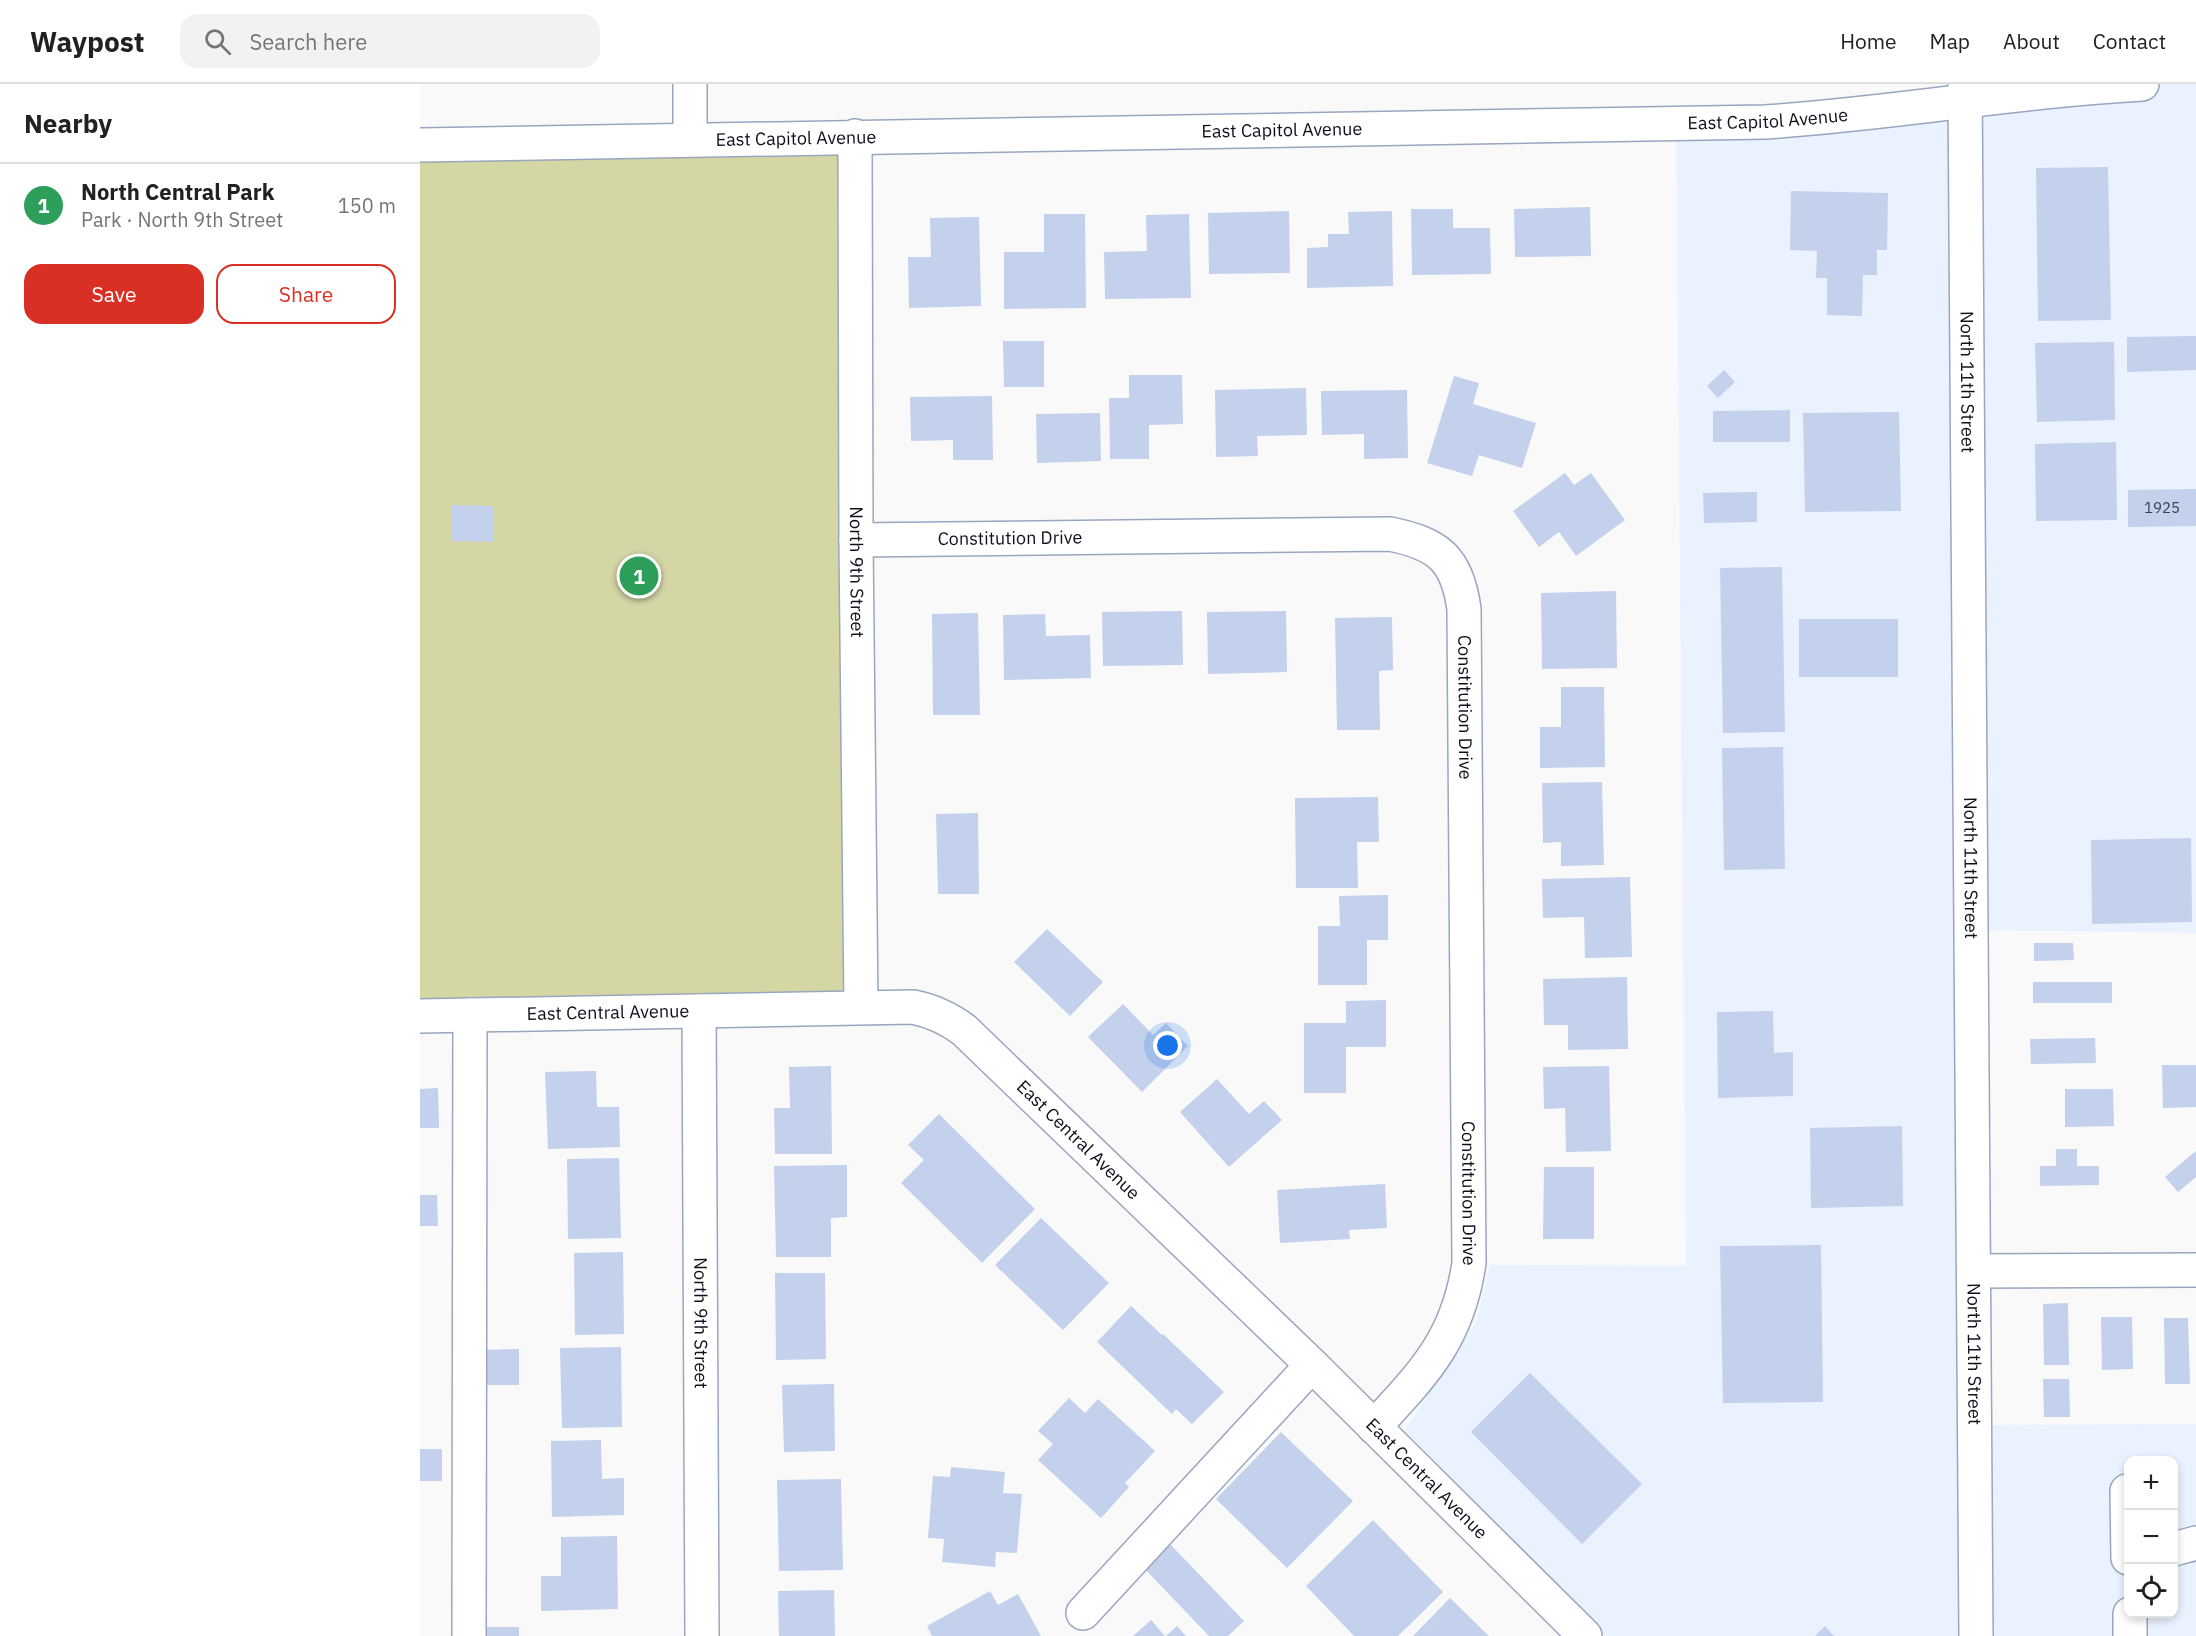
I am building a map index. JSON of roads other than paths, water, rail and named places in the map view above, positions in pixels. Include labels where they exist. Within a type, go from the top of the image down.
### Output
[{"type":"street","points":[[690,84],[690,139]]},
{"type":"street","name":"East Capitol Avenue","points":[[420,145],[1765,122],[1864,114],[1965,93],[2142,84]]},
{"type":"street","name":"North 11th Street","points":[[1965,93],[1976,1636]]},
{"type":"street","name":"North 9th Street","points":[[855,136],[861,1007]]},
{"type":"street","name":"Constitution Drive","points":[[856,540],[1390,534],[1432,547],[1446,560],[1456,574],[1462,592],[1464,609],[1469,1263],[1462,1301],[1444,1343],[1419,1377],[1374,1426]]},
{"type":"street","name":"East Central Avenue","points":[[420,1016],[913,1007],[932,1011],[950,1019],[1312,1365],[1585,1636]]},
{"type":"street","name":"North 9th Street","points":[[699,1011],[702,1636]]},
{"type":"street","points":[[469,1636],[470,1015]]},
{"type":"street","points":[[1974,1271],[2196,1270]]},
{"type":"street","points":[[1083,1613],[1312,1365]]},
{"type":"street","points":[[2178,1548],[2196,1543]]},
{"type":"street","points":[[2130,1618],[2130,1636]]},
{"type":"place","name":"North Central Park","points":[[639,576]]}]
